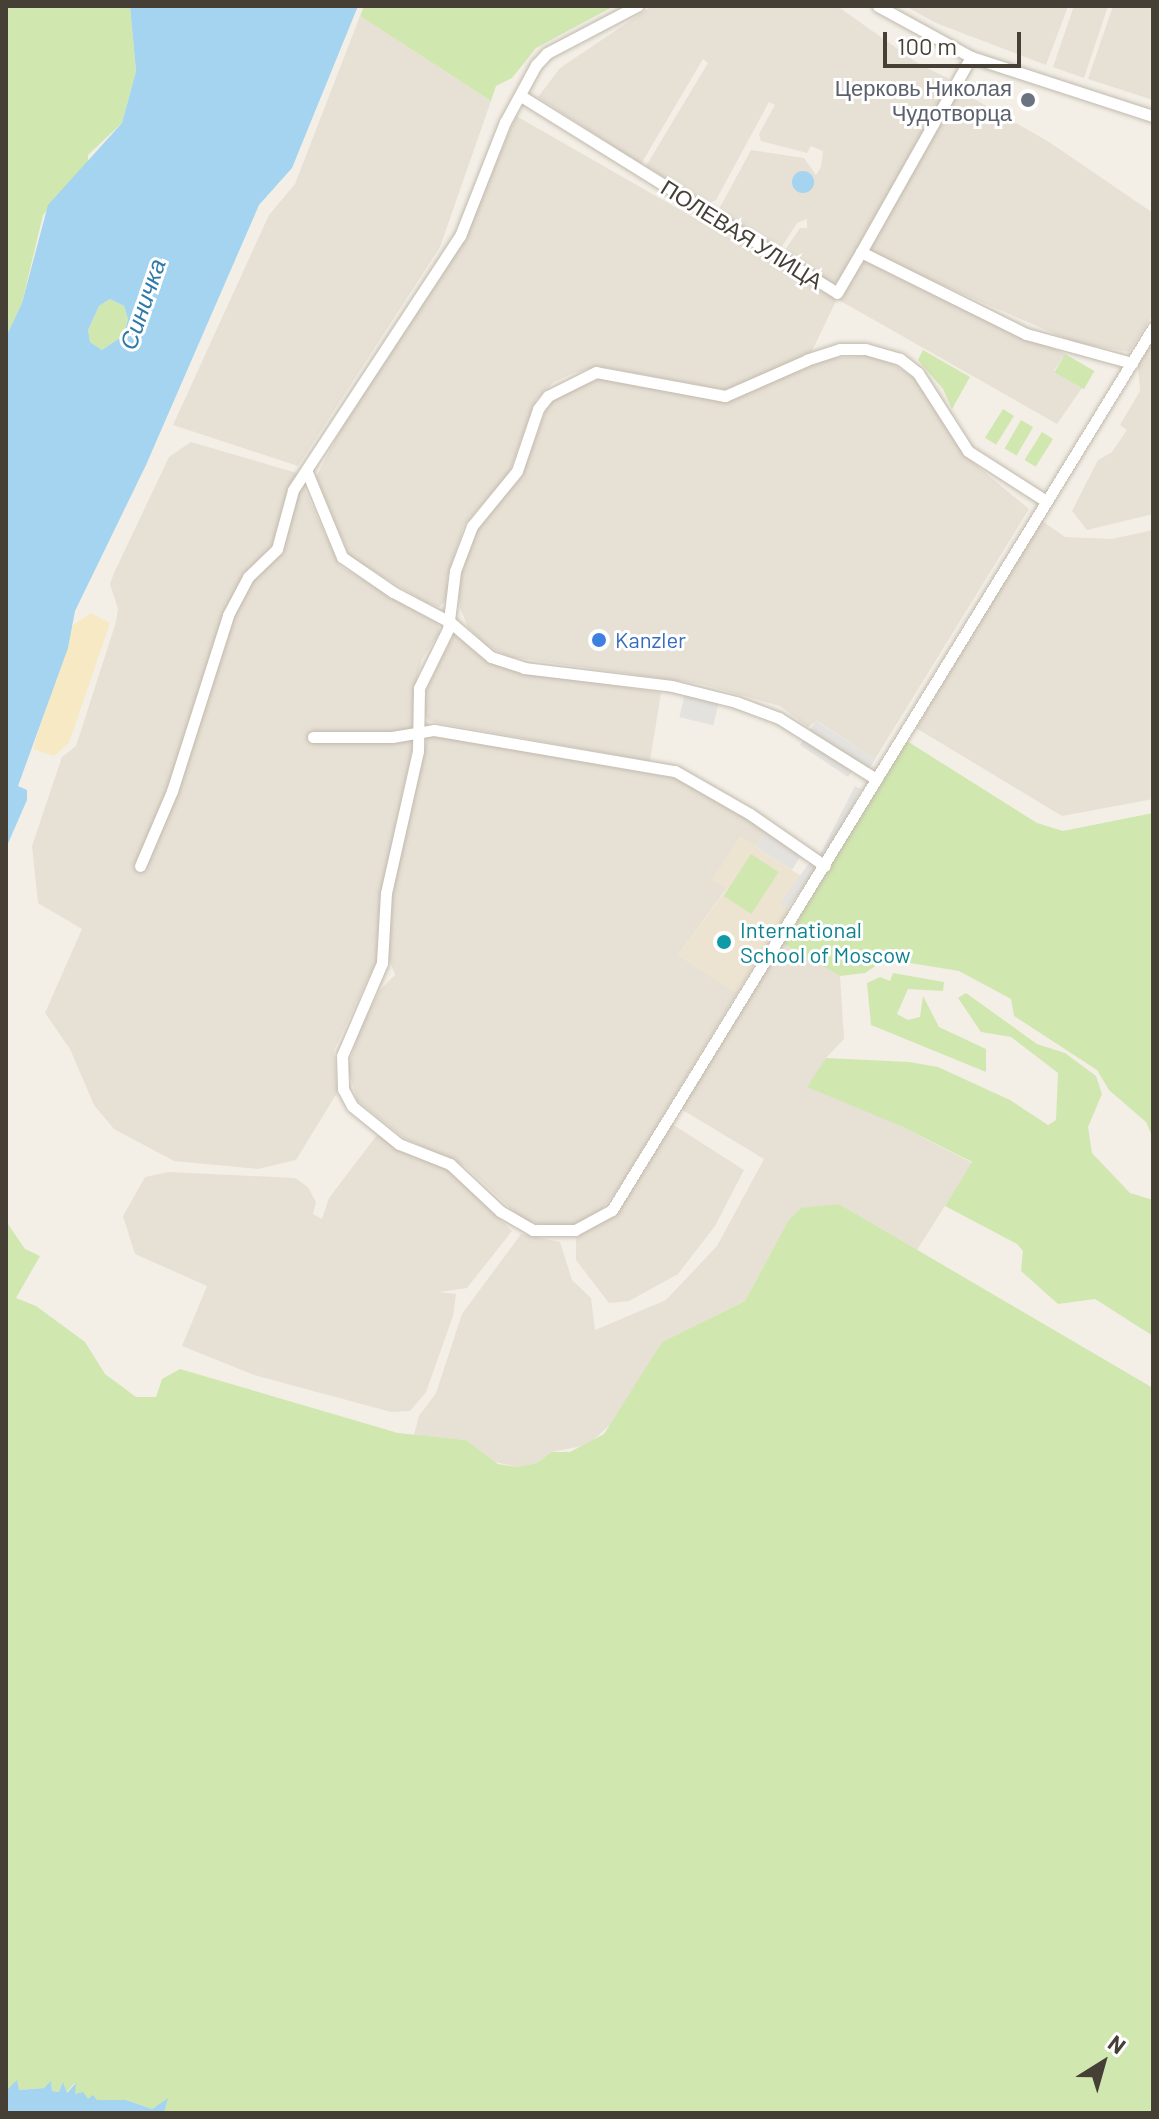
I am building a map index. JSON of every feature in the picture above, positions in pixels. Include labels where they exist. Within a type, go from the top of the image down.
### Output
[{"type":"street","points":[[140,866],[172,791],[228,615],[248,577],[277,549],[293,490],[460,236],[505,122],[547,53],[637,6]]},
{"type":"street","points":[[878,6],[971,57],[1153,116]]},
{"type":"street","points":[[971,57],[861,252],[1026,334],[1132,363]]},
{"type":"street","name":"ПОЛЕВАЯ УЛИЦА","points":[[521,96],[837,293],[861,252]]},
{"type":"street","points":[[1046,501],[968,451],[918,373],[889,355],[840,349],[725,396],[596,372],[558,389],[538,409],[517,471],[472,526],[455,571],[450,622],[422,678],[418,734],[386,893],[380,971],[344,1047],[343,1089],[352,1106],[392,1139],[450,1164],[500,1211],[533,1230],[575,1230],[606,1216],[618,1203],[1153,328]]},
{"type":"street","points":[[307,472],[342,557],[450,622],[481,651],[524,668],[672,686],[756,709],[876,779]]},
{"type":"street","points":[[313,737],[418,734],[434,730],[513,739],[684,774],[825,866]]},
{"type":"shaded area","points":[[652,6],[837,6],[922,66],[948,78],[950,86],[838,281],[830,284],[783,253],[800,228],[807,228],[807,219],[797,223],[779,251],[718,211],[751,150],[804,158],[816,175],[821,167],[823,151],[811,146],[807,153],[761,141],[759,134],[775,105],[769,102],[716,200],[706,204],[646,166],[708,63],[703,59],[641,164],[538,97],[560,68]]},
{"type":"shaded area","points":[[905,6],[1067,6],[1067,9],[1046,65],[936,23]]},
{"type":"shaded area","points":[[1074,6],[1108,6],[1084,78],[1053,67]]},
{"type":"shaded area","points":[[1113,6],[1153,6],[1153,100],[1088,79]]},
{"type":"shaded area","points":[[360,16],[491,101],[440,247],[298,466],[173,425],[269,215],[295,184]]},
{"type":"shaded area","points":[[957,89],[1049,142],[1153,213],[1153,314],[1129,352],[1074,342],[866,252]]},
{"type":"shaded area","points":[[516,116],[836,299],[865,261],[1065,354],[1054,371],[1082,388],[1057,424],[837,299],[811,353],[727,390],[597,366],[572,374],[554,382],[536,400],[509,473],[464,525],[447,579],[449,597],[439,607],[427,603],[350,557],[316,477],[342,427],[465,238]]},
{"type":"shaded area","points":[[1153,341],[1153,514],[1087,530],[1072,511],[1098,460],[1112,452],[1127,430],[1120,425],[1140,391],[1138,365]]},
{"type":"shaded area","points":[[866,356],[891,363],[913,377],[933,400],[965,456],[1029,509],[875,759],[817,721],[808,727],[780,706],[701,684],[510,657],[486,645],[468,627],[460,608],[457,578],[464,554],[478,525],[520,479],[547,407],[558,395],[604,377],[718,401],[833,358]]},
{"type":"shaded area","points":[[191,442],[297,473],[340,566],[438,624],[440,632],[422,659],[414,690],[412,751],[382,889],[377,960],[334,1050],[337,1093],[296,1160],[258,1169],[174,1161],[114,1129],[94,1105],[70,1049],[45,1013],[82,929],[38,903],[32,846],[62,757],[76,746],[116,622],[118,609],[110,584],[114,573],[169,457]]},
{"type":"shaded area","points":[[1041,520],[1065,537],[1112,539],[1153,530],[1153,799],[1062,816],[916,728]]},
{"type":"shaded area","points":[[454,634],[482,658],[503,667],[661,693],[650,761],[429,721],[423,712],[427,687]]},
{"type":"shaded area","points":[[685,693],[719,701],[713,725],[679,717]]},
{"type":"shaded area","points":[[816,721],[875,759],[865,776],[854,769],[848,777],[800,745]]},
{"type":"shaded area","points":[[436,735],[684,780],[767,829],[756,847],[740,837],[713,879],[727,888],[678,955],[737,993],[617,1191],[601,1210],[577,1224],[554,1228],[522,1219],[465,1166],[404,1138],[357,1100],[348,1068],[361,1026],[380,990],[395,975],[388,956],[389,900],[425,746],[428,737]]},
{"type":"shaded area","points":[[855,786],[861,789],[825,860],[819,857]]},
{"type":"shaded area","points":[[767,829],[801,855],[792,870],[756,847]]},
{"type":"shaded area","points":[[740,837],[801,876],[784,905],[789,909],[737,993],[678,955],[727,889],[712,880]]},
{"type":"shaded area","points":[[810,862],[817,867],[787,909],[780,903]]},
{"type":"shaded area","points":[[782,943],[840,976],[844,1039],[826,1058],[901,1126],[972,1163],[917,1250],[839,1204],[788,1221],[745,1301],[662,1342],[615,1420],[588,1445],[551,1452],[537,1463],[518,1467],[495,1462],[466,1440],[414,1435],[419,1416],[436,1393],[462,1314],[521,1234],[560,1242],[572,1280],[591,1298],[595,1330],[666,1300],[717,1246],[764,1159],[681,1109]]},
{"type":"shaded area","points":[[672,1124],[744,1170],[715,1226],[678,1274],[629,1301],[609,1303],[576,1260],[576,1237],[618,1212]]},
{"type":"shaded area","points":[[377,1135],[454,1173],[512,1231],[467,1288],[439,1292],[456,1294],[453,1316],[426,1392],[410,1411],[391,1412],[254,1375],[182,1346],[207,1286],[135,1254],[123,1216],[145,1177],[169,1172],[295,1178],[308,1187],[316,1202],[313,1214],[322,1219],[329,1198]]},
{"type":"green space","points":[[6,6],[130,6],[136,71],[122,123],[88,155],[88,164],[43,215],[22,303],[6,337]]},
{"type":"green space","points":[[364,6],[614,6],[536,48],[512,78],[496,86],[491,101],[360,16]]},
{"type":"green space","points":[[110,299],[124,306],[128,319],[124,335],[102,350],[90,342],[88,330],[99,306]]},
{"type":"green space","points":[[923,350],[970,377],[952,409],[943,389],[918,360]]},
{"type":"green space","points":[[1065,354],[1094,371],[1084,389],[1054,372]]},
{"type":"green space","points":[[1003,409],[1014,416],[996,445],[985,438]]},
{"type":"green space","points":[[1021,420],[1033,427],[1017,456],[1004,449]]},
{"type":"green space","points":[[1042,432],[1053,439],[1036,467],[1025,460]]},
{"type":"green space","points":[[907,741],[1037,823],[1063,831],[1153,813],[1153,1138],[1146,1122],[1109,1090],[1097,1070],[1014,1016],[1011,999],[959,971],[886,959],[865,973],[840,976],[782,943]]},
{"type":"green space","points":[[751,854],[779,872],[751,914],[724,896]]},
{"type":"green space","points":[[893,973],[944,982],[943,991],[908,989],[897,1014],[908,1020],[920,1017],[923,996],[939,1027],[986,1049],[986,1072],[871,1025],[867,983],[880,977],[890,981]]},
{"type":"green space","points":[[966,993],[1037,1044],[1065,1053],[1096,1076],[1102,1094],[1088,1127],[1092,1153],[1130,1193],[1153,1200],[1153,1336],[1095,1299],[1058,1304],[1021,1271],[1023,1251],[1017,1244],[945,1206],[972,1162],[901,1126],[807,1087],[826,1058],[909,1062],[938,1067],[1010,1100],[1048,1125],[1056,1120],[1058,1073],[1011,1037],[981,1032],[958,998]]},
{"type":"green space","points":[[839,1204],[1153,1388],[1153,2113],[164,2113],[167,2099],[152,2109],[126,2100],[88,2100],[75,2094],[75,2083],[66,2093],[63,2083],[59,2092],[52,2091],[51,2082],[44,2088],[18,2090],[17,2082],[6,2091],[8,1224],[25,1249],[40,1256],[16,1298],[36,1306],[85,1342],[105,1374],[136,1397],[156,1397],[162,1379],[180,1369],[398,1433],[466,1440],[498,1464],[517,1467],[537,1463],[551,1452],[570,1452],[604,1434],[662,1342],[745,1301],[788,1221],[801,1208]]},
{"type":"sand","points":[[91,613],[110,623],[69,743],[54,756],[33,749],[73,625]]},
{"type":"water","name":"Синичка","points":[[130,6],[358,6],[292,168],[259,205],[146,465],[75,611],[68,648],[18,786],[27,790],[27,800],[6,848],[6,337],[22,303],[48,205],[122,123],[136,71]],"holes":[[[110,299],[124,306],[128,319],[124,335],[102,350],[90,342],[88,330],[99,306]]]},
{"type":"water","points":[[803,171],[811,174],[814,182],[811,190],[803,193],[795,190],[792,182],[795,174]]},
{"type":"water","points":[[17,2080],[19,2090],[44,2088],[51,2081],[52,2091],[59,2092],[63,2082],[67,2093],[76,2083],[75,2094],[83,2092],[88,2099],[93,2095],[97,2100],[126,2100],[152,2109],[168,2098],[164,2113],[6,2113],[6,2091]]},
{"type":"place","name":"Церковь Николая Чудотворца","points":[[1028,100]]},
{"type":"place","name":"Kanzler","points":[[599,640]]},
{"type":"place","name":"International School of Moscow","points":[[724,942]]}]
